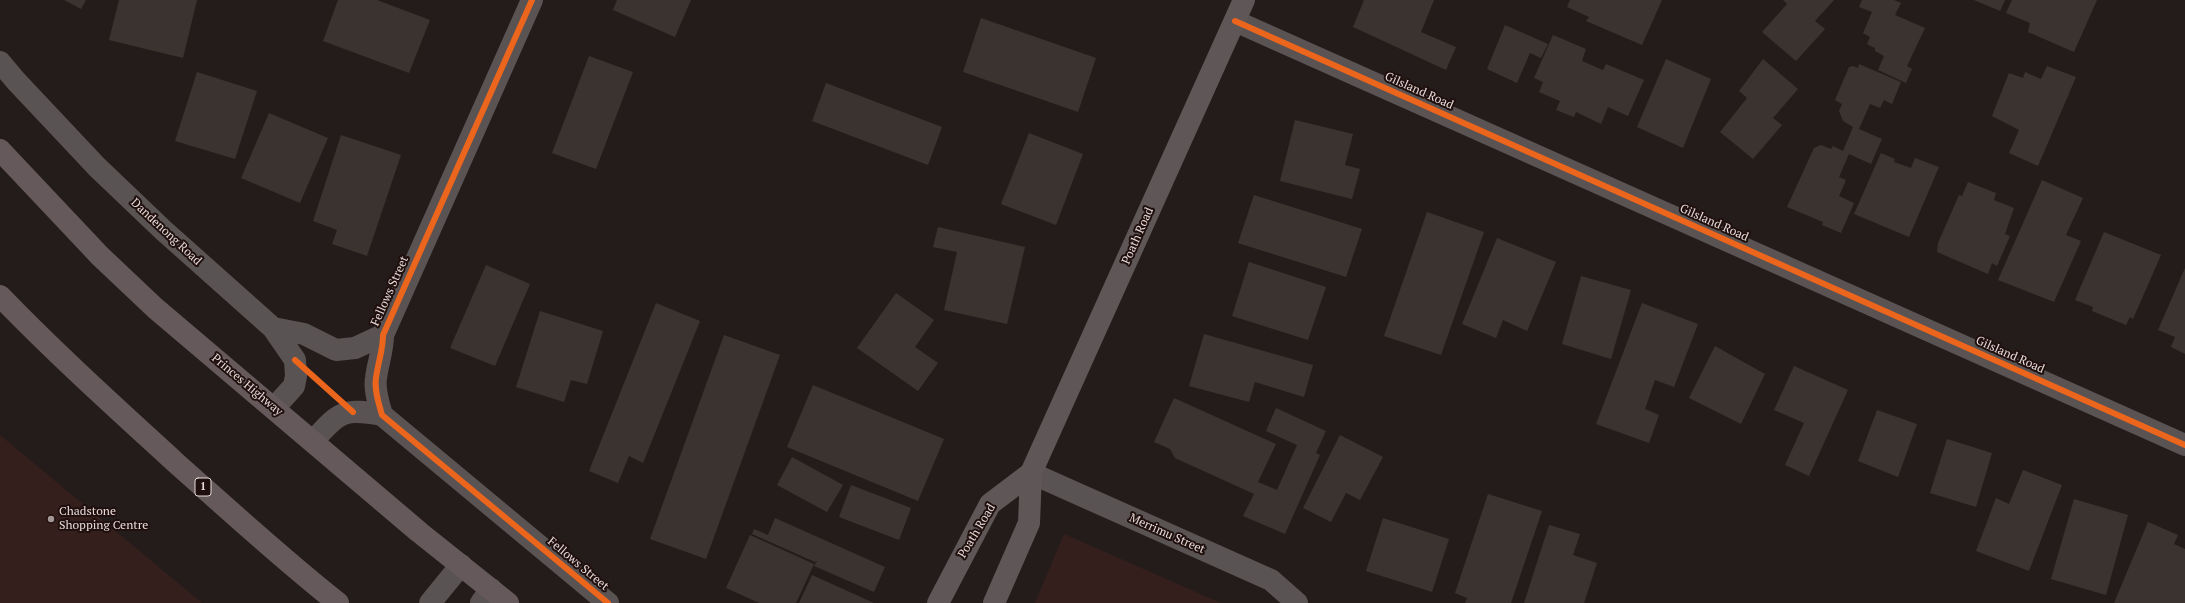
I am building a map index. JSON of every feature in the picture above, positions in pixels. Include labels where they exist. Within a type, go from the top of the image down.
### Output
[{"type":"highway","name":"Princes Highway","points":[[0,150],[100,256],[149,303],[313,440],[419,532],[461,565],[486,596],[508,603]]},
{"type":"highway","name":"1","points":[[0,296],[71,367],[113,406],[330,600]]},
{"type":"street","name":"Fellows Street","points":[[532,0],[382,334],[383,350],[375,380],[382,415],[608,603]]},
{"type":"street","name":"Poath Road","points":[[994,603],[1029,523],[1031,473],[1244,0]]},
{"type":"street","name":"Gilsland Road","points":[[1235,21],[2185,445]]},
{"type":"street","name":"Dandenong Road","points":[[0,62],[97,167],[163,230],[274,328],[295,360],[296,376],[294,386],[274,408]]},
{"type":"street","name":"Fellows Street","points":[[274,328],[304,334],[336,350],[355,348],[382,334]]},
{"type":"street","points":[[313,440],[337,416],[353,412],[382,415]]},
{"type":"street","name":"Poath Road","points":[[938,603],[990,504],[1031,473]]},
{"type":"street","name":"Merrimu Street","points":[[1031,473],[1270,580],[1297,603]]},
{"type":"street","points":[[430,603],[461,565]]},
{"type":"shaded area","name":"Chadstone Shopping Centre","points":[[0,435],[202,603],[0,603]]},
{"type":"shaded area","points":[[1064,534],[1221,603],[1035,603]]},
{"type":"building","points":[[64,0],[86,0],[81,9]]},
{"type":"building","points":[[119,0],[197,0],[183,58],[109,40]]},
{"type":"building","points":[[338,0],[377,0],[430,20],[409,73],[323,41]]},
{"type":"building","points":[[617,0],[691,0],[675,37],[613,10]]},
{"type":"building","points":[[1364,0],[1434,0],[1421,32],[1456,47],[1446,70],[1353,27]]},
{"type":"building","points":[[1570,0],[1662,0],[1642,45],[1586,21],[1589,17],[1567,7]]},
{"type":"building","points":[[1783,0],[1834,0],[1815,21],[1825,29],[1796,61],[1762,32],[1787,4]]},
{"type":"building","points":[[1862,0],[1894,0],[1901,3],[1895,15],[1925,28],[1907,66],[1912,69],[1906,83],[1878,70],[1884,56],[1875,51],[1875,48],[1867,44],[1870,37],[1863,33],[1872,12],[1859,7]]},
{"type":"building","points":[[1974,0],[2005,0],[2000,11]]},
{"type":"building","points":[[2012,0],[2097,0],[2074,52],[2028,32],[2030,23],[2006,13]]},
{"type":"building","points":[[981,18],[1096,58],[1078,112],[963,72]]},
{"type":"building","points":[[1505,25],[1548,44],[1541,58],[1530,53],[1517,83],[1487,69]]},
{"type":"building","points":[[1553,35],[1586,49],[1582,61],[1603,70],[1606,64],[1644,80],[1628,116],[1608,107],[1601,124],[1576,112],[1574,117],[1556,110],[1560,101],[1539,92],[1543,82],[1534,78]]},
{"type":"building","points":[[589,56],[633,72],[596,169],[552,153]]},
{"type":"building","points":[[1666,59],[1711,79],[1683,148],[1637,127]]},
{"type":"building","points":[[1763,59],[1798,89],[1773,118],[1782,125],[1753,159],[1720,132],[1747,98],[1739,91]]},
{"type":"building","points":[[1859,64],[1901,82],[1892,104],[1884,100],[1880,108],[1870,104],[1859,129],[1882,139],[1871,164],[1849,154],[1839,177],[1846,180],[1839,196],[1854,203],[1841,233],[1822,225],[1823,222],[1787,207],[1814,148],[1821,145],[1831,149],[1833,146],[1843,151],[1853,127],[1843,121],[1839,111],[1842,104],[1835,100],[1849,67],[1853,66],[1858,68]]},
{"type":"building","points":[[2047,66],[2076,77],[2038,166],[2009,153],[2019,130],[1992,116],[2009,73],[2023,78],[2025,72],[2041,79]]},
{"type":"building","points":[[197,72],[257,91],[235,159],[175,141]]},
{"type":"building","points":[[826,83],[942,127],[928,165],[812,121]]},
{"type":"building","points":[[269,113],[328,138],[300,203],[241,178]]},
{"type":"building","points":[[1295,120],[1353,134],[1345,165],[1360,169],[1352,199],[1280,181]]},
{"type":"building","points":[[1029,133],[1083,154],[1056,225],[1001,204]]},
{"type":"building","points":[[341,135],[401,155],[367,256],[332,244],[337,230],[313,221]]},
{"type":"building","points":[[1881,153],[1895,159],[1894,162],[1911,168],[1915,158],[1939,167],[1909,237],[1854,214]]},
{"type":"building","points":[[2042,180],[2083,198],[2066,235],[2081,241],[2054,302],[1998,280]]},
{"type":"building","points":[[1968,182],[1996,193],[1994,200],[2014,208],[2005,234],[2010,236],[1997,266],[1992,263],[1988,274],[1937,252],[1938,243],[1959,195],[1962,196]]},
{"type":"building","points":[[1254,195],[1362,229],[1346,277],[1238,243]]},
{"type":"building","points":[[1427,212],[1484,232],[1441,355],[1384,336]]},
{"type":"building","points":[[938,227],[1025,247],[1007,324],[944,310],[957,252],[933,247]]},
{"type":"building","points":[[2104,232],[2161,255],[2133,319],[2130,317],[2126,325],[2092,311],[2093,307],[2075,300]]},
{"type":"building","points":[[1497,238],[1556,262],[1527,331],[1503,320],[1496,338],[1462,324]]},
{"type":"building","points":[[1249,262],[1326,287],[1308,340],[1232,316]]},
{"type":"building","points":[[486,265],[530,284],[495,366],[450,348]]},
{"type":"building","points":[[2185,268],[2185,354],[2171,347],[2175,337],[2158,330]]},
{"type":"building","points":[[1581,276],[1631,290],[1611,359],[1562,344]]},
{"type":"building","points":[[896,293],[934,320],[915,347],[938,363],[918,391],[857,348]]},
{"type":"building","points":[[656,303],[700,321],[643,463],[629,456],[618,483],[589,471]]},
{"type":"building","points":[[1642,303],[1698,324],[1674,387],[1655,380],[1645,409],[1659,415],[1649,443],[1596,424]]},
{"type":"building","points":[[540,311],[603,331],[587,384],[571,380],[564,402],[516,387]]},
{"type":"building","points":[[1204,334],[1313,365],[1304,397],[1255,382],[1249,402],[1189,386]]},
{"type":"building","points":[[724,335],[780,355],[706,559],[650,539]]},
{"type":"building","points":[[1715,346],[1765,374],[1741,424],[1689,398]]},
{"type":"building","points":[[1794,366],[1848,390],[1809,476],[1785,465],[1804,423],[1774,410]]},
{"type":"building","points":[[813,385],[944,439],[918,501],[787,447]]},
{"type":"building","points":[[1174,398],[1276,444],[1258,482],[1277,490],[1297,445],[1266,431],[1276,408],[1326,431],[1316,453],[1320,455],[1285,534],[1243,516],[1254,494],[1175,458],[1170,449],[1154,442]]},
{"type":"building","points":[[1877,410],[1917,424],[1898,477],[1858,461]]},
{"type":"building","points":[[1340,435],[1383,457],[1360,500],[1346,493],[1331,522],[1303,508]]},
{"type":"building","points":[[1947,439],[1992,453],[1976,507],[1930,493]]},
{"type":"building","points":[[792,457],[843,485],[827,512],[777,485]]},
{"type":"building","points":[[2023,470],[2062,485],[2029,571],[1976,551],[1996,498],[2009,504]]},
{"type":"building","points":[[851,485],[911,508],[899,540],[839,517]]},
{"type":"building","points":[[1488,494],[1542,511],[1511,603],[1465,603],[1467,598],[1455,593]]},
{"type":"building","points":[[2074,499],[2128,515],[2106,595],[2051,579]]},
{"type":"building","points":[[775,518],[885,567],[874,592],[814,566],[817,561],[815,562],[752,534],[754,529],[768,535]]},
{"type":"building","points":[[1383,518],[1449,539],[1432,592],[1366,571]]},
{"type":"building","points":[[2148,522],[2178,535],[2174,544],[2185,549],[2185,603],[2114,603]]},
{"type":"building","points":[[1549,525],[1580,534],[1573,555],[1597,563],[1584,603],[1524,603]]},
{"type":"building","points":[[750,535],[814,564],[796,603],[759,603],[726,588]]},
{"type":"building","points":[[812,575],[874,603],[799,603]]},
{"type":"cycle path","points":[[532,0],[383,335],[376,378],[376,392],[382,415],[608,603]]},
{"type":"cycle path","points":[[1235,21],[2185,445]]},
{"type":"cycle path","points":[[295,360],[353,412]]},
{"type":"place","name":"Chadstone Shopping Centre","points":[[51,519]]}]
